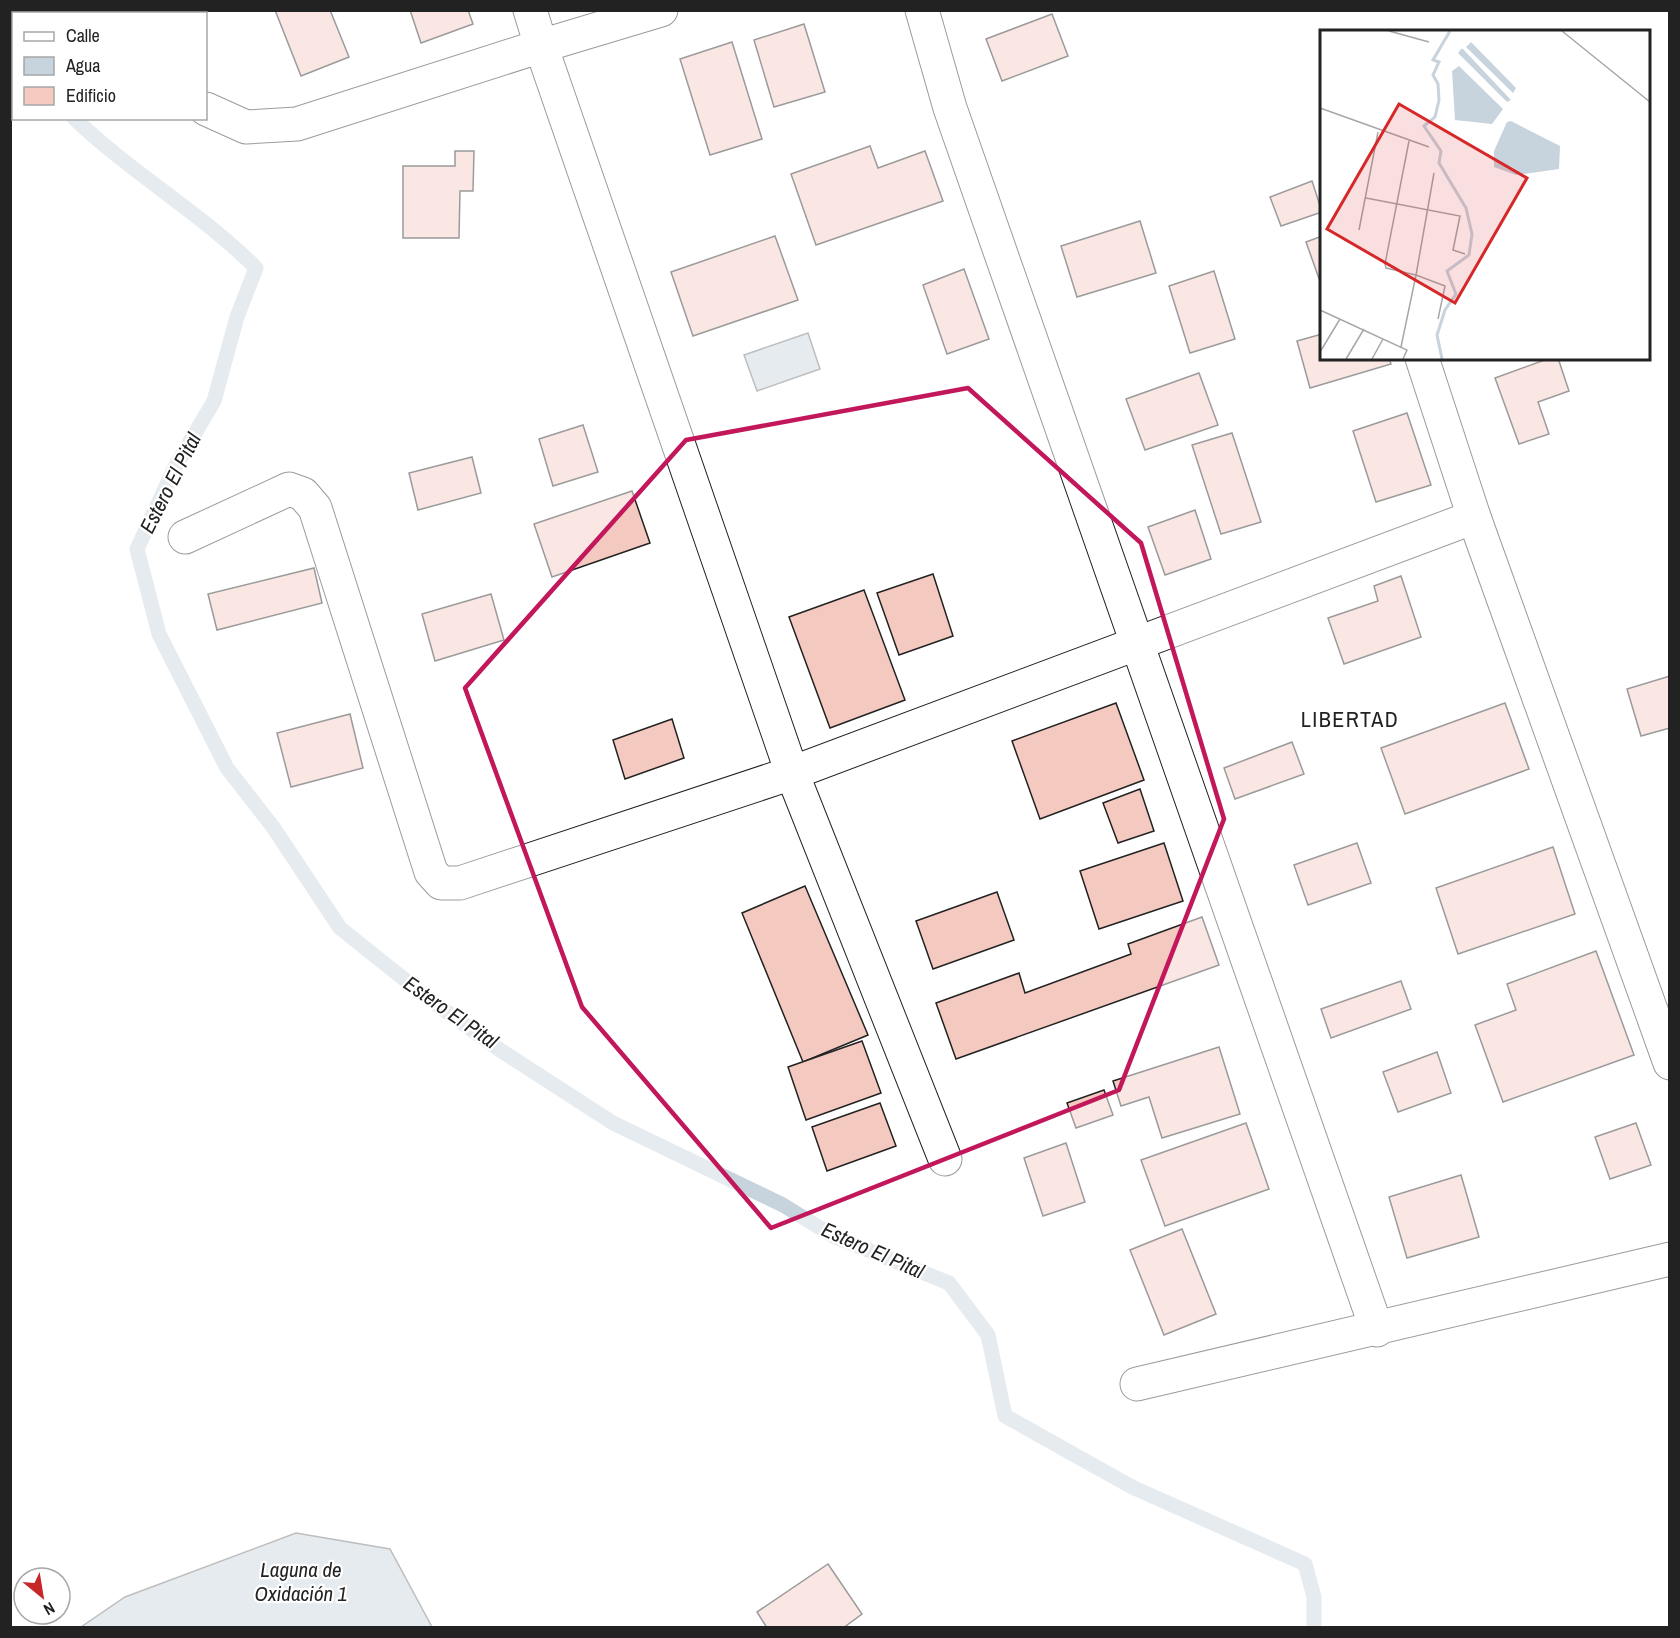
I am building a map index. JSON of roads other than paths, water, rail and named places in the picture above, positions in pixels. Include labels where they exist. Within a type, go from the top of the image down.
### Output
[{"type":"street","points":[[530,10],[792,773],[945,1159]]},
{"type":"street","points":[[207,109],[246,128],[297,124],[661,10]]},
{"type":"street","points":[[922,10],[950,108],[1377,1330]]},
{"type":"street","points":[[1423,360],[1474,517],[1670,1063]]},
{"type":"street","points":[[185,537],[289,489],[303,494],[315,508],[431,872],[441,883],[460,883],[792,773],[1474,517]]},
{"type":"street","points":[[1137,1384],[1377,1330],[1670,1259]]},
{"type":"water","points":[[808,333],[820,369],[757,391],[744,355]]},
{"type":"water","name":"Laguna de Oxidación 1","points":[[296,1533],[390,1549],[432,1627],[81,1627],[125,1597]]},
{"type":"waterway","name":"Estero El Pital","points":[[76,120],[119,157],[212,229],[256,268],[237,317],[214,401],[175,467],[137,549],[159,634],[227,768],[273,827],[340,928],[429,999],[500,1050],[613,1123],[783,1205],[833,1236],[949,1283],[988,1335],[1005,1416],[1132,1487],[1305,1564],[1314,1597],[1314,1628]]},
{"type":"district","name":"LIBERTAD","points":[[1350,719]]}]
